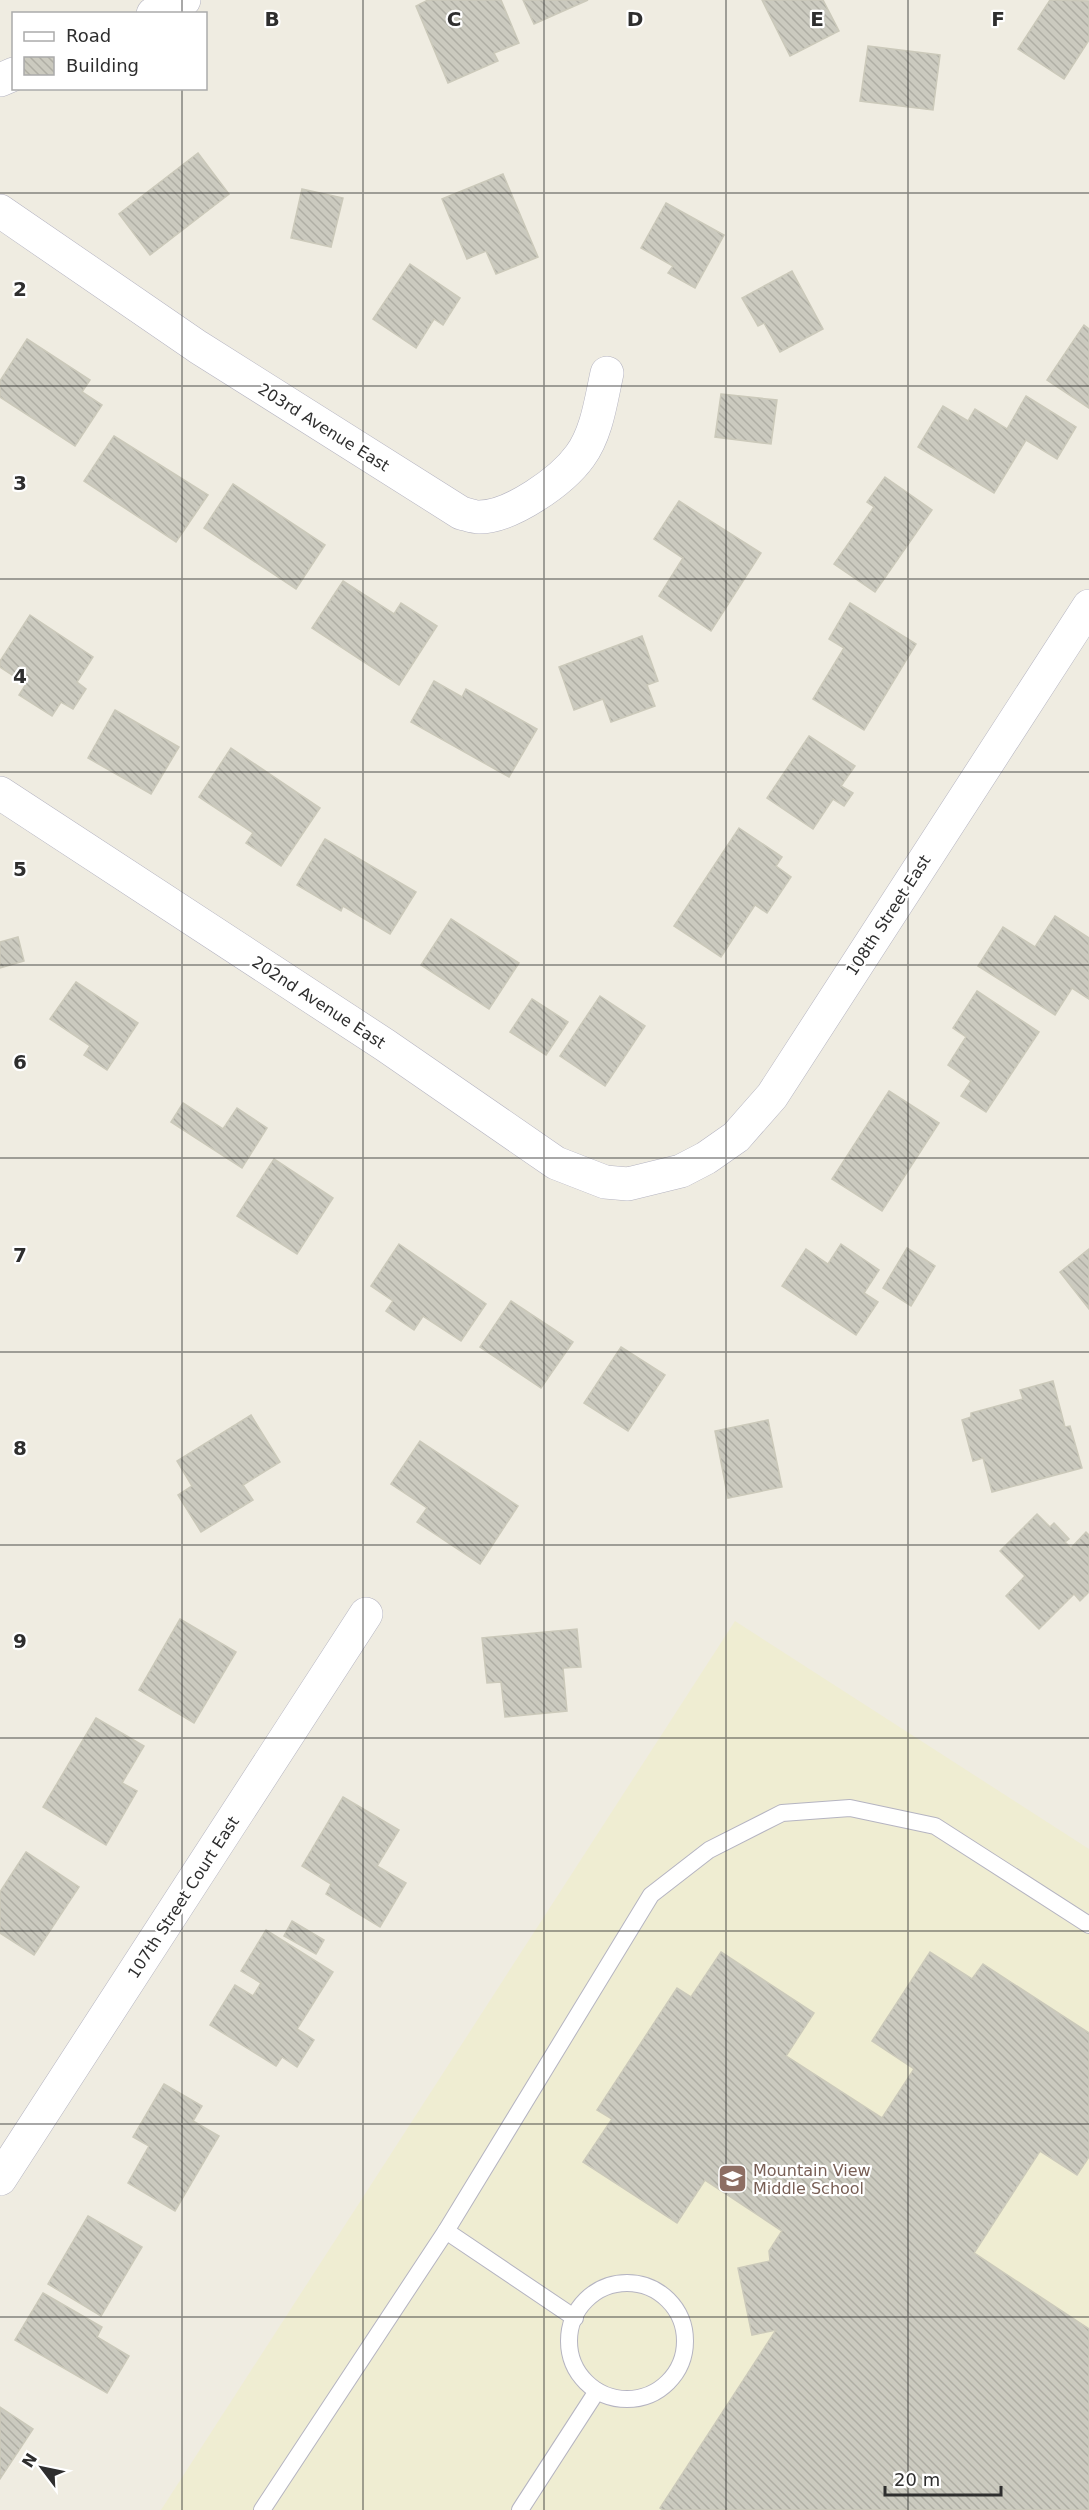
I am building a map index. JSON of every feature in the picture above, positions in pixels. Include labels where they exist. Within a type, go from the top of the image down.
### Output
[{"type":"street","points":[[157,12],[184,0]]},
{"type":"street","name":"203rd Avenue East","points":[[0,211],[198,347],[461,513],[480,517],[512,508],[551,484],[580,456],[593,429],[607,373]]},
{"type":"street","name":"108th Street East","points":[[647,1178],[681,1171],[706,1158],[736,1137],[772,1096],[1089,606]]},
{"type":"street","name":"202nd Avenue East","points":[[0,793],[385,1045],[556,1163],[605,1182],[628,1184],[647,1178]]},
{"type":"street","name":"107th Street Court East","points":[[0,2179],[366,1614]]},
{"type":"lane","points":[[262,2510],[446,2230],[651,1895],[709,1850],[782,1812],[850,1808],[935,1826],[1089,1925]]},
{"type":"lane","points":[[446,2230],[575,2318]]},
{"type":"lane","points":[[624,2283],[642,2285],[658,2292],[672,2304],[681,2319],[685,2337],[684,2355],[676,2372],[665,2386],[649,2395],[631,2399],[613,2398],[597,2391],[583,2379],[574,2363],[570,2346],[571,2327],[575,2318],[590,2297],[606,2288],[624,2283]]},
{"type":"lane","points":[[520,2510],[597,2391]]},
{"type":"shaded area","name":"Mountain View Middle School","points":[[735,1621],[1089,1849],[1089,2510],[161,2510]]},
{"type":"building","points":[[428,0],[501,0],[519,43],[494,53],[498,61],[448,83],[416,6]]},
{"type":"building","points":[[523,0],[588,0],[534,24]]},
{"type":"building","points":[[762,0],[823,0],[839,31],[790,56]]},
{"type":"building","points":[[1050,0],[1089,1],[1089,40],[1064,79],[1018,49]]},
{"type":"building","points":[[868,46],[940,55],[933,110],[860,101]]},
{"type":"building","points":[[198,153],[229,194],[150,255],[119,214]]},
{"type":"building","points":[[503,174],[538,257],[496,274],[486,251],[467,259],[442,199]]},
{"type":"building","points":[[302,189],[343,198],[331,247],[291,238]]},
{"type":"building","points":[[666,203],[724,235],[695,288],[668,273],[673,266],[641,248]]},
{"type":"building","points":[[410,264],[460,298],[443,325],[434,319],[416,348],[373,319]]},
{"type":"building","points":[[792,271],[823,329],[780,352],[764,323],[758,326],[742,298]]},
{"type":"building","points":[[1084,325],[1089,329],[1089,408],[1047,380]]},
{"type":"building","points":[[27,339],[90,380],[82,392],[102,405],[75,446],[0,397],[0,381]]},
{"type":"building","points":[[721,394],[777,400],[771,444],[715,437]]},
{"type":"building","points":[[1026,396],[1076,427],[1057,459],[1026,440],[994,493],[918,447],[943,406],[968,421],[975,409],[1007,429]]},
{"type":"building","points":[[114,436],[208,495],[176,542],[84,481]]},
{"type":"building","points":[[885,477],[932,510],[875,592],[834,564],[874,507],[867,502]]},
{"type":"building","points":[[233,484],[325,545],[296,589],[204,528]]},
{"type":"building","points":[[679,501],[761,553],[711,631],[659,596],[683,558],[654,539]]},
{"type":"building","points":[[343,581],[394,614],[401,603],[437,626],[399,685],[312,628]]},
{"type":"building","points":[[850,603],[916,644],[864,730],[813,699],[844,648],[829,639]]},
{"type":"building","points":[[30,615],[93,657],[77,682],[86,689],[73,709],[61,702],[52,716],[19,695],[26,684],[0,667],[0,661]]},
{"type":"building","points":[[642,636],[658,681],[647,685],[655,706],[611,722],[603,699],[574,710],[559,667]]},
{"type":"building","points":[[434,681],[462,697],[466,689],[537,729],[509,777],[411,722]]},
{"type":"building","points":[[115,710],[179,747],[151,794],[88,758]]},
{"type":"building","points":[[809,736],[855,766],[841,786],[853,793],[844,806],[833,799],[813,829],[767,798]]},
{"type":"building","points":[[231,748],[320,808],[281,866],[246,843],[253,833],[199,797]]},
{"type":"building","points":[[739,828],[782,857],[776,866],[791,877],[767,913],[755,905],[721,957],[674,926]]},
{"type":"building","points":[[325,839],[416,892],[390,934],[343,906],[341,911],[297,885]]},
{"type":"building","points":[[1055,916],[1089,938],[1089,999],[1072,988],[1055,1015],[978,966],[1003,927],[1035,947]]},
{"type":"building","points":[[451,919],[519,963],[489,1009],[421,965]]},
{"type":"building","points":[[18,937],[24,961],[0,968],[0,942]]},
{"type":"building","points":[[76,982],[138,1023],[107,1070],[84,1055],[90,1046],[50,1019]]},
{"type":"building","points":[[977,991],[1039,1032],[986,1112],[961,1096],[971,1081],[948,1065],[966,1037],[953,1028]]},
{"type":"building","points":[[600,996],[645,1026],[605,1086],[560,1056]]},
{"type":"building","points":[[532,999],[568,1022],[546,1055],[510,1032]]},
{"type":"building","points":[[889,1091],[939,1123],[882,1211],[832,1179]]},
{"type":"building","points":[[183,1103],[223,1129],[237,1108],[267,1128],[242,1168],[171,1122]]},
{"type":"building","points":[[274,1159],[333,1198],[297,1254],[237,1216]]},
{"type":"building","points":[[399,1244],[486,1304],[461,1341],[423,1316],[414,1330],[386,1311],[393,1301],[371,1286]]},
{"type":"building","points":[[841,1244],[879,1270],[864,1293],[878,1302],[856,1335],[782,1286],[806,1249],[828,1264]]},
{"type":"building","points":[[907,1248],[935,1266],[911,1306],[883,1288]]},
{"type":"building","points":[[1089,1249],[1089,1309],[1060,1272]]},
{"type":"building","points":[[511,1301],[573,1342],[541,1388],[480,1347]]},
{"type":"building","points":[[621,1347],[665,1375],[628,1431],[584,1403]]},
{"type":"building","points":[[1053,1381],[1065,1427],[1070,1426],[1082,1468],[992,1492],[983,1458],[973,1461],[962,1420],[971,1417],[971,1413],[1023,1399],[1020,1390]]},
{"type":"building","points":[[251,1415],[280,1462],[243,1485],[253,1500],[201,1532],[178,1495],[192,1486],[177,1461]]},
{"type":"building","points":[[768,1420],[782,1487],[728,1498],[715,1431]]},
{"type":"building","points":[[420,1441],[518,1506],[480,1564],[417,1522],[427,1508],[391,1484]]},
{"type":"building","points":[[1037,1514],[1050,1527],[1054,1523],[1069,1539],[1065,1542],[1071,1548],[1086,1532],[1089,1535],[1089,1592],[1080,1601],[1074,1594],[1039,1629],[1006,1596],[1025,1576],[1000,1551]]},
{"type":"building","points":[[180,1619],[236,1652],[194,1723],[139,1690]]},
{"type":"building","points":[[577,1629],[581,1667],[563,1668],[567,1711],[505,1717],[501,1682],[487,1683],[482,1638]]},
{"type":"building","points":[[96,1718],[144,1746],[122,1783],[137,1791],[106,1845],[43,1807]]},
{"type":"building","points":[[343,1797],[399,1830],[377,1866],[406,1883],[380,1927],[326,1894],[331,1884],[302,1866]]},
{"type":"building","points":[[26,1852],[79,1887],[34,1955],[0,1933],[0,1892]]},
{"type":"building","points":[[292,1921],[324,1940],[316,1954],[284,1936]]},
{"type":"building","points":[[266,1930],[333,1972],[297,2029],[314,2040],[297,2067],[282,2057],[276,2066],[210,2025],[235,1985],[253,1996],[261,1983],[241,1971]]},
{"type":"building","points":[[721,1952],[814,2013],[786,2056],[882,2118],[914,2069],[872,2041],[930,1952],[972,1979],[983,1964],[1089,2033],[1089,2157],[1077,2175],[1040,2151],[974,2253],[1089,2329],[1089,2510],[663,2510],[660,2508],[776,2330],[752,2335],[738,2268],[770,2261],[769,2251],[782,2231],[705,2180],[677,2223],[583,2162],[612,2119],[597,2110],[677,1988],[691,1997]]},
{"type":"building","points":[[164,2084],[202,2106],[193,2121],[219,2136],[175,2211],[128,2183],[149,2146],[133,2137]]},
{"type":"building","points":[[88,2216],[142,2247],[101,2316],[48,2284]]},
{"type":"building","points":[[43,2293],[102,2327],[97,2337],[129,2356],[107,2393],[15,2340]]},
{"type":"building","points":[[0,2407],[33,2429],[0,2479]]},
{"type":"place","name":"Mountain View Middle School","points":[[732,2179]]}]
